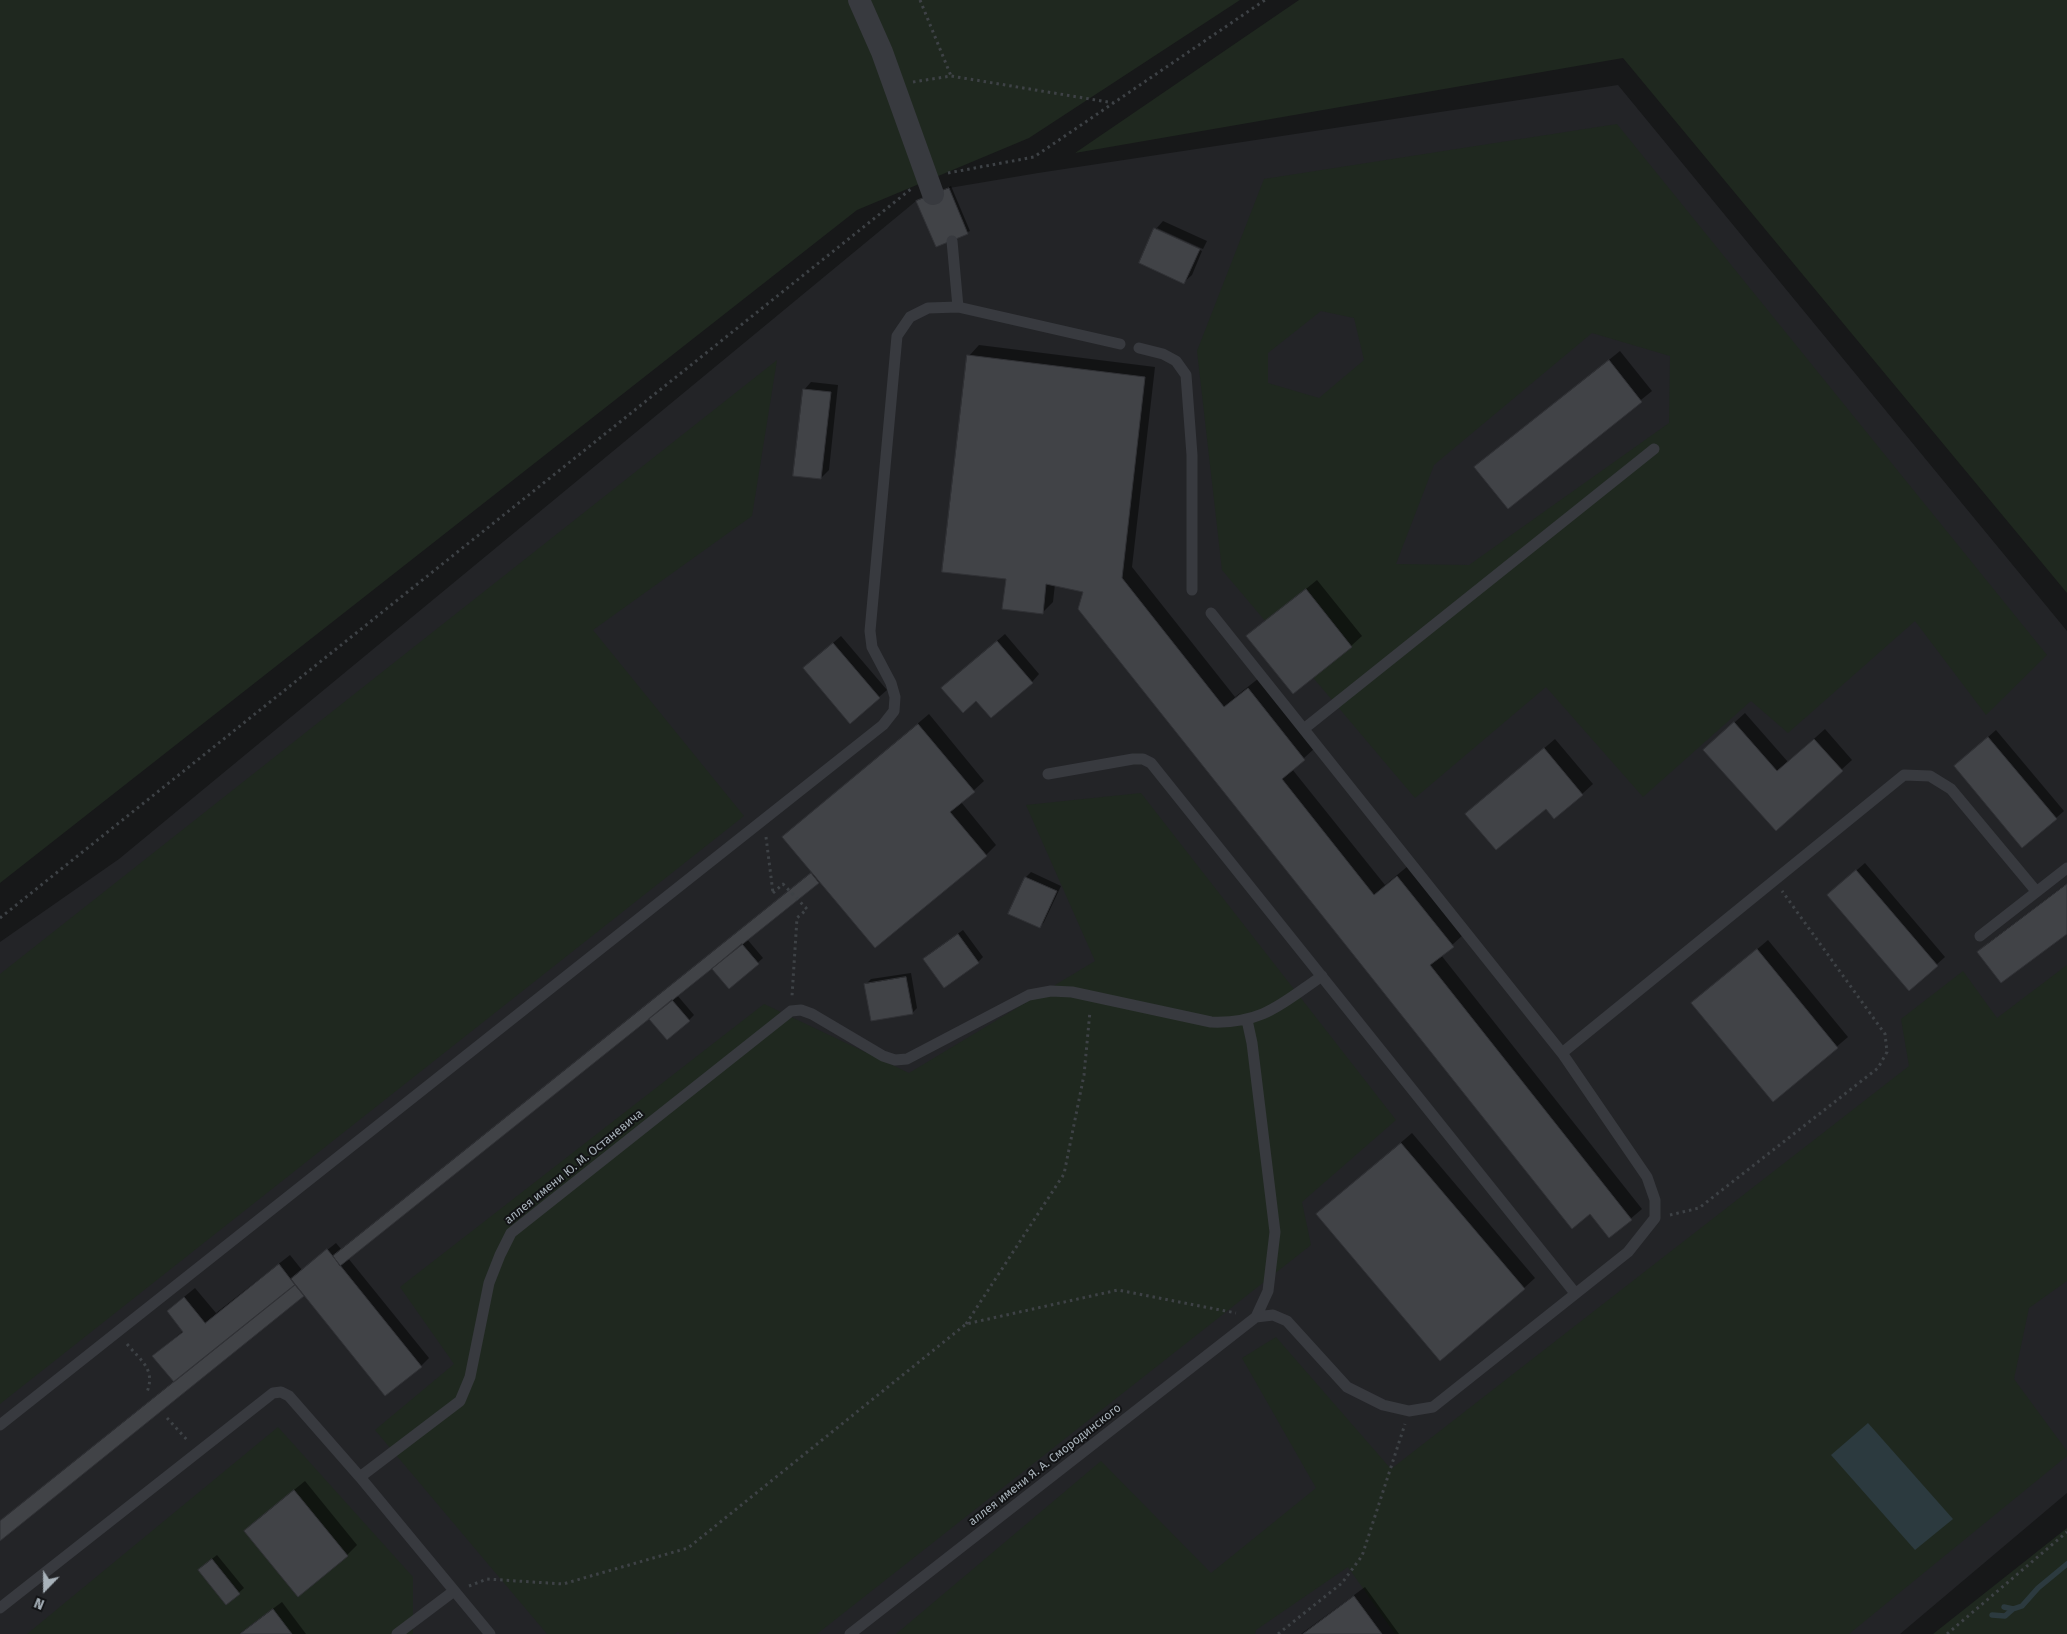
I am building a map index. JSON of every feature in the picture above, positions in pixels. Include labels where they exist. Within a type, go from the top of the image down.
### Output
[{"type":"street","points":[[859,0],[893,85],[929,186]]},
{"type":"lane","points":[[952,241],[958,307]]},
{"type":"lane","points":[[0,1425],[116,1331],[883,725],[894,711],[895,697],[891,683],[872,646],[870,631],[897,336],[910,317],[928,308],[958,307],[1120,344]]},
{"type":"lane","points":[[1139,348],[1164,354],[1176,361],[1186,375],[1192,456],[1192,590]]},
{"type":"lane","points":[[1305,728],[1654,449]]},
{"type":"lane","points":[[1211,613],[1305,728],[1562,1053],[1647,1176],[1656,1200],[1655,1218],[1628,1252],[1433,1407],[1410,1411],[1383,1405],[1347,1387],[1287,1321],[1273,1315],[1256,1318]]},
{"type":"lane","points":[[1048,774],[1133,759],[1143,759],[1151,763],[1575,1293]]},
{"type":"lane","points":[[1562,1053],[1904,775],[1930,776],[1951,789],[2036,892]]},
{"type":"lane","points":[[1980,936],[2067,868]]},
{"type":"lane","points":[[791,1011],[801,1010],[812,1014],[883,1056],[895,1060],[907,1059],[1029,996],[1051,990],[1092,996],[1211,1022],[1247,1020],[1270,1011],[1322,976]]},
{"type":"lane","name":"аллея имени Ю. М. Останевича","points":[[360,1477],[460,1401],[470,1377],[489,1282],[500,1255],[512,1233],[791,1011]]},
{"type":"lane","points":[[1247,1020],[1252,1043],[1275,1232],[1268,1291],[1256,1318]]},
{"type":"lane","name":"аллея имени Я. А. Смородинского","points":[[850,1634],[1256,1318]]},
{"type":"lane","points":[[0,1608],[264,1399],[273,1393],[281,1392],[289,1396],[360,1477],[490,1634]]},
{"type":"lane","points":[[397,1634],[454,1591]]},
{"type":"path","points":[[920,0],[952,76]]},
{"type":"path","points":[[0,918],[929,186],[1034,157],[1265,0]]},
{"type":"path","points":[[893,85],[952,76],[1115,103]]},
{"type":"path","points":[[764,818],[773,893],[783,884],[807,909],[797,918],[791,1011]]},
{"type":"path","points":[[1655,1218],[1699,1208],[1878,1068],[1887,1052],[1885,1034],[1774,880]]},
{"type":"path","points":[[454,1591],[487,1579],[563,1584],[688,1548],[966,1324],[1064,1174],[1084,1075],[1092,996]]},
{"type":"path","points":[[966,1324],[1118,1290],[1256,1318]]},
{"type":"path","points":[[116,1331],[147,1369],[152,1380],[147,1392]]},
{"type":"path","points":[[1278,1634],[1342,1583],[1362,1556],[1410,1411]]},
{"type":"path","points":[[167,1418],[198,1452]]},
{"type":"path","points":[[1947,1634],[2067,1532]]},
{"type":"shaded area","points":[[0,0],[1240,0],[1029,138],[857,210],[0,883]]},
{"type":"shaded area","points":[[1299,0],[2067,0],[2067,593],[1623,58],[1075,153]]},
{"type":"shaded area","points":[[1618,85],[2067,631],[2067,1493],[1900,1634],[0,1634],[0,942],[119,859],[916,201],[949,188],[1038,173]]},
{"type":"shaded area","points":[[1617,124],[2047,655],[1986,715],[1915,621],[1788,733],[1751,701],[1643,797],[1546,687],[1415,798],[1222,570],[1197,351],[1264,179]],"holes":[[[1321,311],[1354,318],[1364,360],[1319,398],[1268,383],[1268,353]],[[1592,333],[1670,356],[1669,423],[1469,565],[1396,564],[1434,465]]]},
{"type":"shaded area","points":[[777,360],[752,516],[593,630],[744,816],[0,1404],[0,974]]},
{"type":"shaded area","points":[[1141,793],[1396,1120],[1302,1202],[1311,1245],[817,1634],[680,1634],[678,1632],[675,1634],[547,1634],[375,1430],[454,1364],[400,1287],[764,1004],[909,1073],[1095,961],[1026,805]]},
{"type":"shaded area","points":[[2067,965],[2067,1281],[2029,1308],[2014,1379],[2067,1451],[2067,1456],[1849,1634],[1395,1634],[1348,1567],[1256,1630],[1255,1634],[896,1634],[1101,1461],[1211,1573],[1316,1488],[1242,1358],[1276,1337],[1391,1469],[1909,1066],[1901,1019],[1963,971],[1997,1018]]},
{"type":"shaded area","points":[[1868,1423],[1953,1519],[1915,1550],[1831,1455]]},
{"type":"shaded area","points":[[278,1427],[413,1577],[413,1634],[27,1634]]},
{"type":"shaded area","points":[[2067,1528],[2067,1634],[1933,1634]]},
{"type":"building","points":[[949,188],[968,234],[936,247],[916,201]]},
{"type":"building","points":[[1154,228],[1200,249],[1184,284],[1139,263]]},
{"type":"building","points":[[967,355],[1145,377],[1122,578],[1224,707],[1248,688],[1305,760],[1282,779],[1374,895],[1397,876],[1454,947],[1430,965],[1632,1220],[1609,1238],[1590,1214],[1572,1229],[1078,609],[1083,592],[1046,584],[1043,614],[1002,609],[1006,579],[942,572]]},
{"type":"building","points":[[1609,360],[1642,402],[1508,509],[1474,467]]},
{"type":"building","points":[[803,389],[831,392],[821,479],[793,476]]},
{"type":"building","points":[[1306,589],[1352,647],[1293,694],[1246,636]]},
{"type":"building","points":[[997,641],[1033,683],[991,718],[976,701],[963,713],[941,688]]},
{"type":"building","points":[[833,643],[880,698],[850,724],[803,668]]},
{"type":"building","points":[[1734,722],[1777,771],[1814,739],[1843,771],[1776,831],[1703,750]]},
{"type":"building","points":[[918,724],[975,792],[950,812],[987,856],[875,948],[782,837]]},
{"type":"building","points":[[1988,737],[2057,819],[2022,848],[1954,766]]},
{"type":"building","points":[[1544,748],[1583,795],[1554,819],[1546,809],[1496,850],[1465,814]]},
{"type":"building","points":[[1856,870],[1938,966],[1909,991],[1827,895]]},
{"type":"building","points":[[811,873],[819,883],[340,1266],[333,1256]]},
{"type":"building","points":[[1025,877],[1057,891],[1040,928],[1008,914]]},
{"type":"building","points":[[2067,884],[2067,934],[2001,983],[1977,952]]},
{"type":"building","points":[[958,934],[979,963],[944,988],[923,959]]},
{"type":"building","points":[[742,944],[759,964],[729,989],[712,969]]},
{"type":"building","points":[[1757,949],[1838,1048],[1773,1102],[1691,1003]]},
{"type":"building","points":[[906,977],[913,1014],[871,1021],[864,984]]},
{"type":"building","points":[[672,1000],[690,1021],[667,1040],[649,1019]]},
{"type":"building","points":[[1401,1143],[1525,1289],[1440,1361],[1316,1214]]},
{"type":"building","points":[[327,1249],[422,1367],[385,1396],[291,1279]]},
{"type":"building","points":[[279,1264],[295,1285],[174,1382],[152,1356],[183,1332],[167,1311],[184,1297],[205,1323]]},
{"type":"building","points":[[295,1285],[304,1296],[0,1541],[0,1521]]},
{"type":"building","points":[[294,1490],[348,1556],[298,1597],[244,1531]]},
{"type":"building","points":[[212,1559],[240,1594],[226,1605],[198,1570]]},
{"type":"building","points":[[1354,1596],[1382,1634],[1303,1634]]},
{"type":"building","points":[[273,1609],[292,1634],[240,1634]]},
{"type":"waterway","points":[[2004,1607],[2013,1609],[2022,1606],[2038,1588],[2067,1564]]},
{"type":"waterway","points":[[1992,1615],[2005,1616],[2013,1609]]}]
